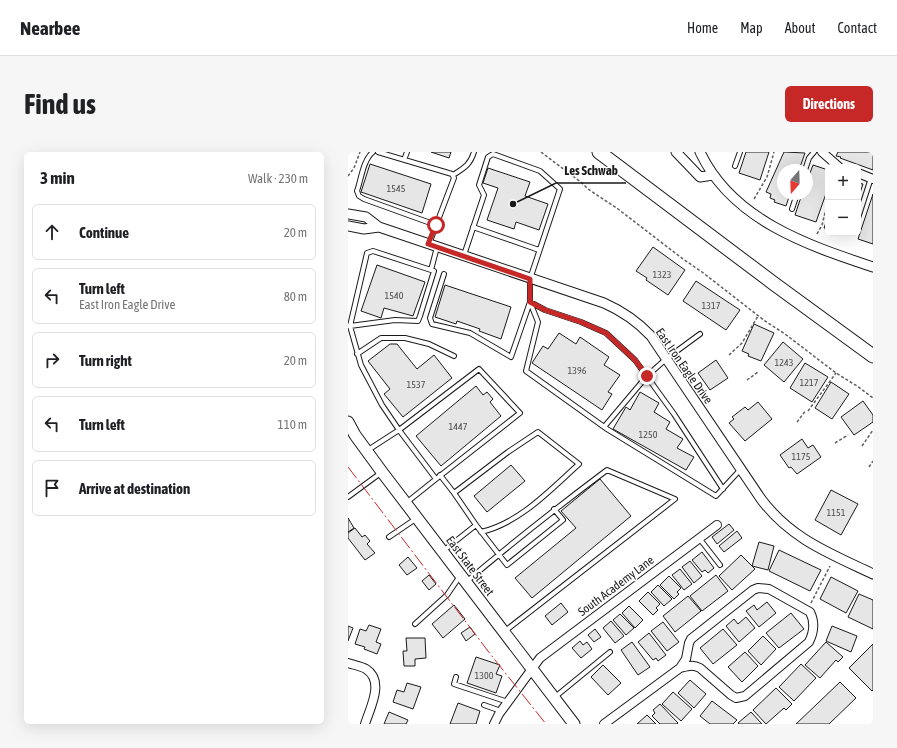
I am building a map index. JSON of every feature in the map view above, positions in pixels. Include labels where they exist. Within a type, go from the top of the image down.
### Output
[{"type":"highway","points":[[599,152],[873,356]]},
{"type":"main road","name":"East State Street","points":[[348,422],[366,451],[574,724]]},
{"type":"street","points":[[676,152],[700,176],[713,175]]},
{"type":"street","points":[[700,152],[713,175],[734,198],[749,211],[785,234],[821,250],[873,267]]},
{"type":"street","points":[[822,152],[836,164]]},
{"type":"street","points":[[861,175],[872,178]]},
{"type":"street","name":"East Iron Eagle Drive","points":[[348,214],[366,217],[379,228],[604,303],[621,311],[651,336],[768,509],[792,532],[810,544],[873,574]]},
{"type":"street","name":"East Iron Eagle Drive","points":[[348,226],[364,229],[379,228]]},
{"type":"street","name":"South Academy Lane","points":[[494,724],[501,711],[540,658],[717,525]]},
{"type":"street","points":[[604,724],[680,668],[690,665],[695,665],[700,668],[736,698],[745,696],[808,642],[813,629],[813,617],[808,610],[769,589],[764,588],[753,590],[691,639],[686,659],[680,668]]},
{"type":"street","points":[[348,663],[366,669],[375,682],[376,689],[365,724]]},
{"type":"lane","points":[[373,152],[369,155],[357,191],[358,196],[436,225]]},
{"type":"lane","points":[[378,152],[452,175]]},
{"type":"lane","points":[[404,160],[407,152]]},
{"type":"lane","points":[[452,175],[466,167],[471,161],[474,152]]},
{"type":"lane","points":[[735,166],[740,152]]},
{"type":"lane","points":[[807,164],[809,158],[814,152]]},
{"type":"lane","points":[[444,274],[430,318],[432,324],[470,334],[511,357],[530,302],[530,279],[560,189],[540,171],[493,154],[488,157],[479,185],[484,195],[464,256]]},
{"type":"lane","points":[[349,326],[395,320],[418,321],[434,271],[431,270],[436,225],[454,178],[452,175]]},
{"type":"lane","points":[[861,209],[872,178]]},
{"type":"lane","points":[[792,209],[795,200]]},
{"type":"lane","points":[[473,227],[539,250]]},
{"type":"lane","points":[[431,270],[373,251],[367,253],[349,326],[361,365],[379,398],[399,430],[436,479]]},
{"type":"lane","points":[[530,302],[545,310],[581,322],[606,333],[635,360],[674,414],[722,489]]},
{"type":"lane","points":[[530,302],[538,322],[526,372],[604,427],[716,496],[741,469]]},
{"type":"lane","points":[[604,427],[647,376],[666,359],[700,334]]},
{"type":"lane","points":[[358,354],[381,338],[405,338],[429,344],[454,356]]},
{"type":"lane","points":[[366,451],[399,430],[479,369],[520,413],[406,503]]},
{"type":"lane","points":[[454,493],[508,452],[538,432],[579,464],[524,512],[494,529],[481,532]]},
{"type":"lane","points":[[415,624],[463,579],[607,470],[675,499],[504,632]]},
{"type":"lane","points":[[348,498],[382,472]]},
{"type":"lane","points":[[440,475],[507,565],[563,520],[554,509]]},
{"type":"lane","points":[[389,537],[417,518]]},
{"type":"lane","points":[[443,552],[476,525]]},
{"type":"lane","points":[[699,538],[720,565]]},
{"type":"lane","points":[[554,698],[610,652]]},
{"type":"lane","points":[[456,677],[454,684],[508,702]]},
{"type":"lane","points":[[484,705],[501,711]]},
{"type":"path","points":[[348,176],[354,168],[360,152]]},
{"type":"path","points":[[541,152],[758,316],[873,398]]},
{"type":"path","points":[[754,199],[767,177],[774,152]]},
{"type":"path","points":[[816,234],[822,225],[825,213]]},
{"type":"path","points":[[729,354],[742,343],[758,316]]},
{"type":"path","points":[[747,380],[758,372]]},
{"type":"path","points":[[808,412],[836,373]]},
{"type":"path","points":[[797,422],[806,410]]},
{"type":"path","points":[[862,446],[873,430]]},
{"type":"path","points":[[835,444],[848,435]]},
{"type":"path","points":[[869,467],[873,461]]},
{"type":"path","points":[[808,610],[830,566]]},
{"type":"building","points":[[431,152],[451,152],[449,158]]},
{"type":"building","points":[[746,152],[769,152],[760,180],[739,173]]},
{"type":"building","points":[[784,152],[805,153],[801,164],[779,164]]},
{"type":"building","points":[[838,152],[873,152],[873,170],[861,166],[861,164],[856,164],[836,156]]},
{"type":"building","points":[[370,164],[431,184],[422,213],[361,192]]},
{"type":"building","points":[[813,165],[825,169],[825,196],[816,222],[795,215],[800,200],[813,200]]},
{"type":"building","points":[[488,168],[530,182],[525,196],[548,204],[539,230],[516,222],[514,229],[487,220],[498,188],[483,183]]},
{"type":"building","points":[[777,168],[777,200],[788,200],[786,206],[774,202],[775,200],[770,198],[771,194],[766,192]]},
{"type":"building","points":[[873,194],[873,244],[858,239],[859,236],[861,236],[861,230]]},
{"type":"building","points":[[653,247],[685,270],[668,295],[636,271]]},
{"type":"building","points":[[377,265],[425,282],[413,316],[384,308],[381,318],[361,311]]},
{"type":"building","points":[[696,281],[740,310],[726,330],[683,301]]},
{"type":"building","points":[[445,285],[511,307],[501,339],[479,331],[480,329],[457,321],[456,324],[435,317]]},
{"type":"building","points":[[754,324],[774,333],[761,361],[748,356],[749,354],[742,351]]},
{"type":"building","points":[[559,333],[576,344],[580,337],[609,357],[604,365],[620,375],[608,392],[612,394],[602,410],[532,363],[543,346],[548,349]]},
{"type":"building","points":[[783,342],[803,359],[784,382],[764,365]]},
{"type":"building","points":[[390,344],[397,344],[417,369],[434,355],[452,378],[403,417],[384,394],[390,389],[368,361]]},
{"type":"building","points":[[716,360],[728,378],[710,390],[698,373]]},
{"type":"building","points":[[805,363],[828,377],[812,402],[790,388]]},
{"type":"building","points":[[831,382],[849,394],[832,419],[815,408]]},
{"type":"building","points":[[476,386],[483,395],[487,392],[493,399],[490,402],[501,416],[441,466],[416,436]]},
{"type":"building","points":[[640,392],[659,403],[654,412],[670,422],[666,429],[683,439],[677,448],[694,457],[686,470],[613,429],[626,407],[630,410]]},
{"type":"building","points":[[863,401],[873,415],[873,422],[854,435],[841,417]]},
{"type":"building","points":[[758,402],[772,419],[745,441],[729,423],[734,419],[732,417],[745,407],[748,410]]},
{"type":"building","points":[[802,439],[808,448],[813,445],[821,457],[797,474],[791,467],[789,468],[780,455]]},
{"type":"building","points":[[511,465],[525,481],[487,512],[474,496]]},
{"type":"building","points":[[600,479],[631,516],[532,598],[515,578],[576,528],[561,511]]},
{"type":"building","points":[[831,490],[858,504],[841,535],[815,520]]},
{"type":"building","points":[[348,518],[354,528],[348,532]]},
{"type":"building","points":[[729,524],[734,530],[717,544],[712,537]]},
{"type":"building","points":[[355,528],[362,537],[365,535],[370,541],[367,544],[375,553],[365,560],[348,538],[348,533]]},
{"type":"building","points":[[737,531],[742,538],[724,552],[719,546]]},
{"type":"building","points":[[759,542],[774,546],[768,570],[752,566]]},
{"type":"building","points":[[779,550],[821,570],[810,591],[769,571]]},
{"type":"building","points":[[702,552],[714,568],[708,573],[705,570],[702,572],[692,560]]},
{"type":"building","points":[[741,555],[755,569],[732,590],[719,576]]},
{"type":"building","points":[[408,557],[417,568],[407,575],[399,565]]},
{"type":"building","points":[[690,561],[702,576],[694,583],[682,567]]},
{"type":"building","points":[[680,569],[692,584],[684,590],[672,575]]},
{"type":"building","points":[[429,575],[436,584],[429,590],[422,581]]},
{"type":"building","points":[[716,575],[728,591],[702,611],[690,596]]},
{"type":"building","points":[[669,576],[681,588],[677,592],[679,594],[674,599],[660,585]]},
{"type":"building","points":[[831,577],[858,591],[846,613],[820,599]]},
{"type":"building","points":[[658,585],[672,599],[664,606],[651,592]]},
{"type":"building","points":[[648,592],[660,604],[656,608],[658,610],[653,615],[639,601]]},
{"type":"building","points":[[859,594],[873,600],[873,629],[848,617]]},
{"type":"building","points":[[688,596],[701,611],[675,632],[663,616]]},
{"type":"building","points":[[767,602],[776,613],[759,627],[746,611],[754,605],[757,610]]},
{"type":"building","points":[[561,603],[568,612],[552,625],[545,616]]},
{"type":"building","points":[[454,605],[465,619],[443,638],[432,624]]},
{"type":"building","points":[[629,606],[643,620],[635,628],[622,613]]},
{"type":"building","points":[[791,613],[804,629],[779,648],[766,633]]},
{"type":"building","points":[[620,614],[634,628],[626,635],[613,620]]},
{"type":"building","points":[[746,617],[755,628],[739,642],[726,626],[734,619],[738,624]]},
{"type":"building","points":[[611,621],[624,636],[615,643],[603,628]]},
{"type":"building","points":[[663,622],[679,642],[667,651],[651,631]]},
{"type":"building","points":[[369,625],[381,629],[376,642],[381,644],[377,654],[364,649],[365,647],[355,644],[360,629],[366,631]]},
{"type":"building","points":[[348,626],[353,628],[348,641]]},
{"type":"building","points":[[832,626],[857,636],[851,652],[826,641]]},
{"type":"building","points":[[470,627],[475,634],[466,641],[461,633]]},
{"type":"building","points":[[595,629],[601,637],[594,642],[588,635]]},
{"type":"building","points":[[723,629],[737,645],[713,664],[700,648]]},
{"type":"building","points":[[649,633],[666,655],[658,661],[656,658],[653,660],[638,642]]},
{"type":"building","points":[[763,636],[776,649],[761,665],[748,651]]},
{"type":"building","points":[[406,638],[425,638],[426,658],[415,659],[415,666],[404,666],[403,651],[407,651]]},
{"type":"building","points":[[580,641],[583,645],[587,642],[592,649],[581,658],[572,648]]},
{"type":"building","points":[[632,642],[650,667],[638,675],[621,650]]},
{"type":"building","points":[[826,642],[843,657],[838,662],[836,660],[820,678],[805,665]]},
{"type":"building","points":[[873,644],[873,690],[872,691],[849,668]]},
{"type":"building","points":[[745,652],[758,666],[742,682],[728,667]]},
{"type":"building","points":[[476,657],[500,665],[496,674],[502,676],[496,693],[467,683]]},
{"type":"building","points":[[801,664],[816,678],[794,701],[779,687]]},
{"type":"building","points":[[603,665],[621,683],[608,695],[591,677]]},
{"type":"building","points":[[690,680],[706,694],[694,708],[678,693]]},
{"type":"building","points":[[840,682],[856,698],[829,724],[796,724]]},
{"type":"building","points":[[407,683],[421,687],[413,709],[393,702],[397,690],[404,692]]},
{"type":"building","points":[[776,688],[792,704],[786,710],[784,708],[766,724],[753,710]]},
{"type":"building","points":[[673,692],[692,709],[681,721],[662,704]]},
{"type":"building","points":[[712,701],[737,720],[733,724],[710,724],[700,716]]},
{"type":"building","points":[[458,703],[480,711],[476,724],[450,724]]},
{"type":"building","points":[[660,704],[678,723],[677,724],[660,724],[652,716],[655,713],[653,710]]},
{"type":"building","points":[[389,712],[408,720],[406,724],[384,724]]},
{"type":"building","points":[[751,712],[762,724],[738,723]]},
{"type":"building","points":[[647,715],[656,724],[637,724]]},
{"type":"power","points":[[348,467],[491,655],[546,724]]},
{"type":"place","name":"Les Schwab","points":[[513,204]]},
{"type":"route","points":[[436,225],[428,244],[530,279],[530,302],[545,310],[581,322],[606,333],[635,360],[647,376]]}]
